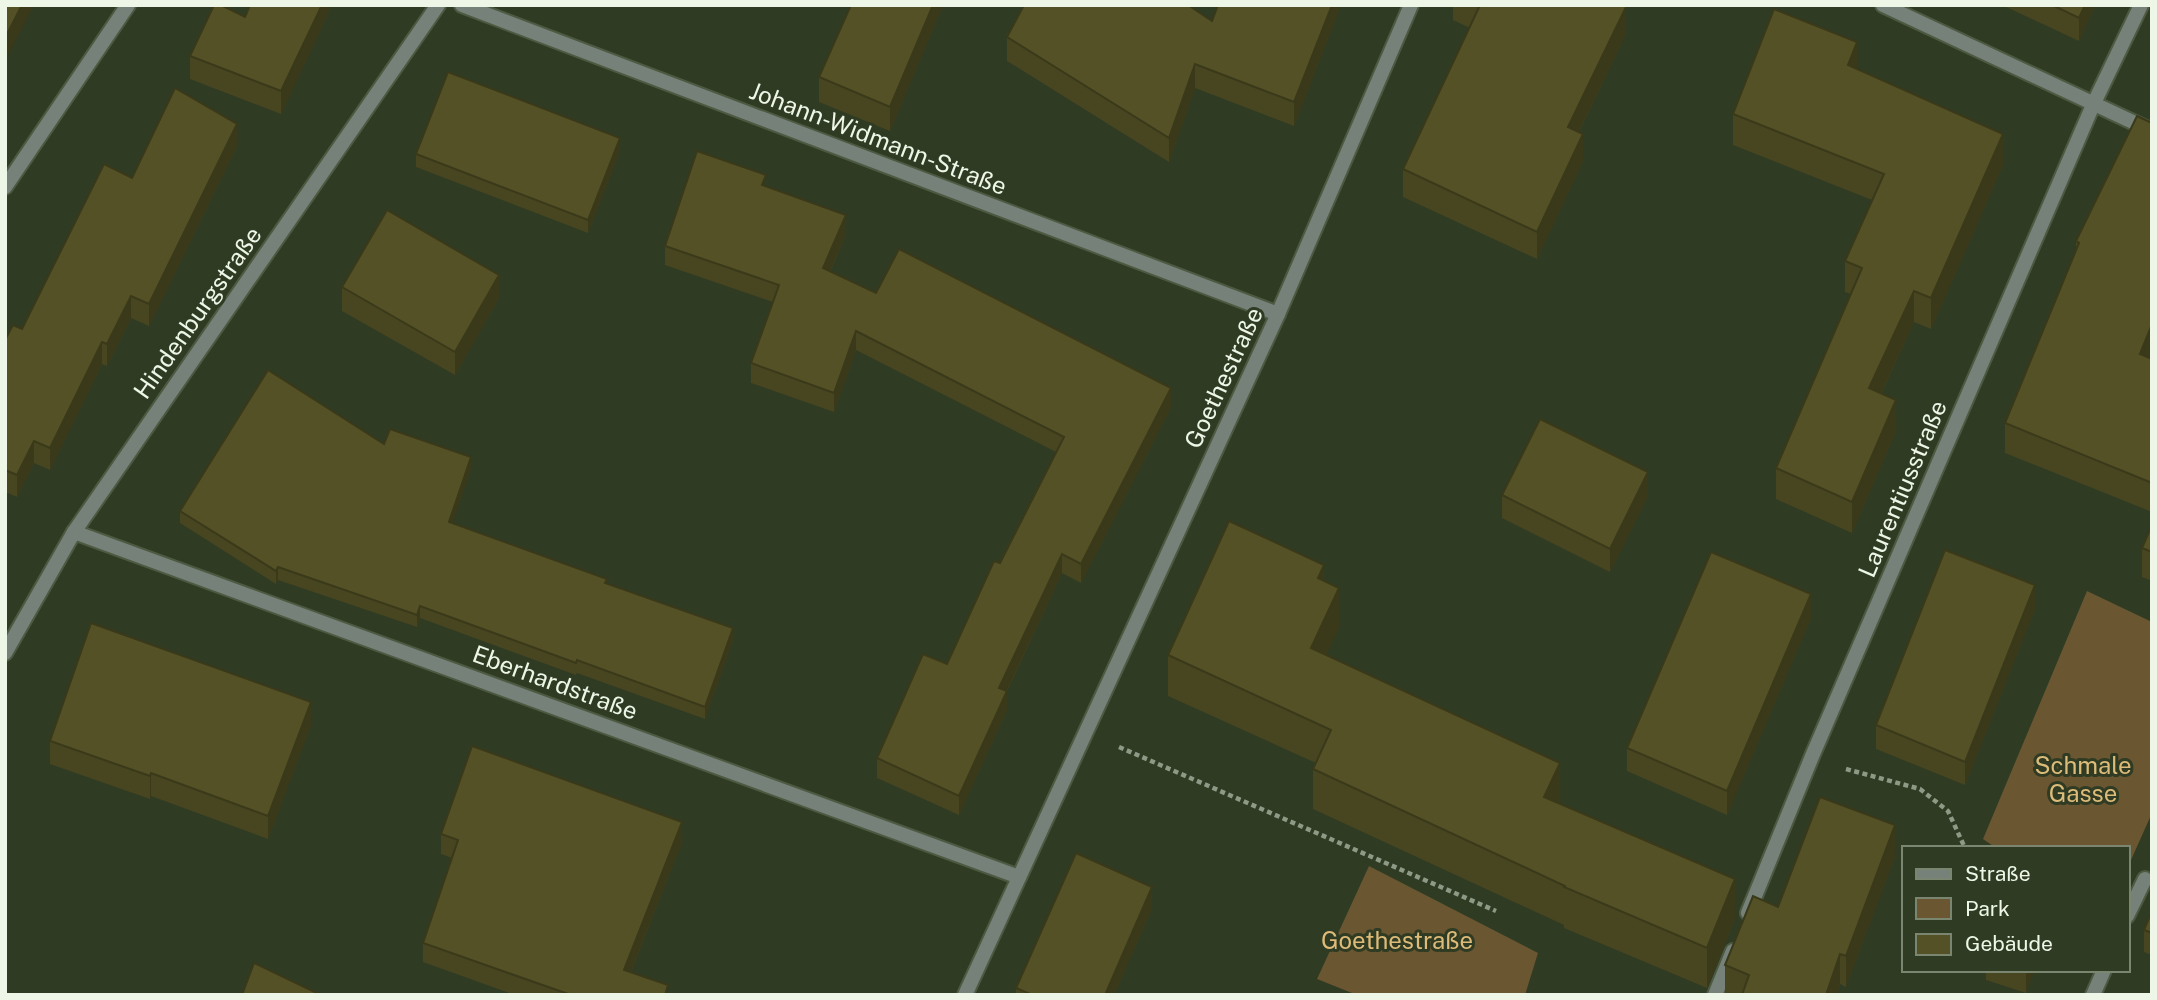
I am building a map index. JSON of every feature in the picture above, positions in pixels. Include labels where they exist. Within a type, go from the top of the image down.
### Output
[{"type":"street","points":[[5,187],[128,5]]},
{"type":"street","name":"Hindenburgstraße","points":[[5,653],[74,532],[438,5]]},
{"type":"street","name":"Johann-Widmann-Straße","points":[[463,5],[1278,314]]},
{"type":"street","name":"Goethestraße","points":[[965,995],[1278,314],[1411,5]]},
{"type":"street","points":[[1883,5],[2152,131]]},
{"type":"street","name":"Laurentiusstraße","points":[[1715,995],[1813,754],[2093,105],[2141,5]]},
{"type":"street","name":"Eberhardstraße","points":[[74,532],[1019,877]]},
{"type":"street","points":[[2129,912],[2145,879]]},
{"type":"street","points":[[2094,995],[2103,972]]},
{"type":"path","points":[[1086,733],[1496,911]]},
{"type":"path","points":[[1813,754],[1850,770],[1920,789],[1948,811],[1964,846]]},
{"type":"green space","name":"Schmale Gasse","points":[[2087,591],[2152,622],[2152,813],[2129,865],[2129,846],[1993,846],[1983,839]]},
{"type":"green space","name":"Goethestraße","points":[[1369,866],[1538,953],[1525,995],[1357,995],[1317,979]]},
{"type":"building","points":[[5,5],[22,5],[5,38]]},
{"type":"building","points":[[214,5],[221,5],[245,17],[250,5],[322,5],[281,91],[190,56]]},
{"type":"building","points":[[851,5],[933,5],[890,107],[819,77]]},
{"type":"building","points":[[1024,5],[1188,5],[1212,21],[1218,5],[1332,5],[1294,102],[1195,64],[1169,138],[1007,37]]},
{"type":"building","points":[[1480,5],[1626,7],[1568,127],[1583,134],[1537,232],[1403,169]]},
{"type":"building","points":[[2052,5],[2085,5],[2079,18]]},
{"type":"building","points":[[1774,9],[1857,42],[1848,65],[2003,134],[1931,298],[1914,291],[1869,388],[1896,400],[1852,502],[1776,468],[1862,268],[1845,261],[1884,174],[1733,114]]},
{"type":"building","points":[[448,72],[620,138],[588,220],[416,154]]},
{"type":"building","points":[[175,88],[237,124],[149,304],[131,296],[107,344],[102,342],[50,448],[34,441],[17,475],[5,470],[5,340],[13,325],[22,329],[104,164],[132,178]]},
{"type":"building","points":[[2137,116],[2152,123],[2152,324],[2140,354],[2152,359],[2152,483],[2005,423],[2079,243],[2076,241]]},
{"type":"building","points":[[697,151],[766,175],[762,185],[846,215],[823,268],[876,293],[899,249],[1171,388],[1081,564],[1062,554],[999,688],[1007,691],[959,796],[877,758],[923,654],[947,664],[994,561],[1000,563],[1064,437],[856,331],[834,393],[751,363],[779,285],[665,246]]},
{"type":"building","points":[[387,210],[499,275],[455,352],[342,287]]},
{"type":"building","points":[[268,370],[384,444],[390,429],[471,457],[449,522],[607,579],[605,583],[733,628],[705,707],[420,606],[417,615],[278,567],[276,571],[180,511]]},
{"type":"building","points":[[1540,419],[1648,472],[1610,549],[1502,495]]},
{"type":"building","points":[[1229,521],[1324,565],[1318,578],[1339,588],[1311,648],[1560,763],[1544,797],[1735,879],[1707,948],[1564,887],[1313,769],[1331,730],[1168,655]]},
{"type":"building","points":[[2152,525],[2152,552],[2142,548]]},
{"type":"building","points":[[1945,550],[2035,585],[1965,762],[1876,725]]},
{"type":"building","points":[[1711,552],[1811,594],[1727,791],[1627,748]]},
{"type":"building","points":[[91,623],[311,702],[268,816],[151,773],[150,776],[50,741]]},
{"type":"building","points":[[472,746],[682,822],[624,970],[668,985],[665,995],[571,995],[423,943],[458,840],[441,834]]},
{"type":"building","points":[[1820,797],[1895,825],[1846,956],[1840,954],[1826,995],[1742,995],[1749,975],[1725,965],[1753,896],[1778,907]]},
{"type":"building","points":[[1076,853],[1152,887],[1105,995],[1032,995],[1016,988]]},
{"type":"building","points":[[2152,911],[2152,933],[2144,930]]},
{"type":"building","points":[[254,963],[321,995],[242,995]]}]
